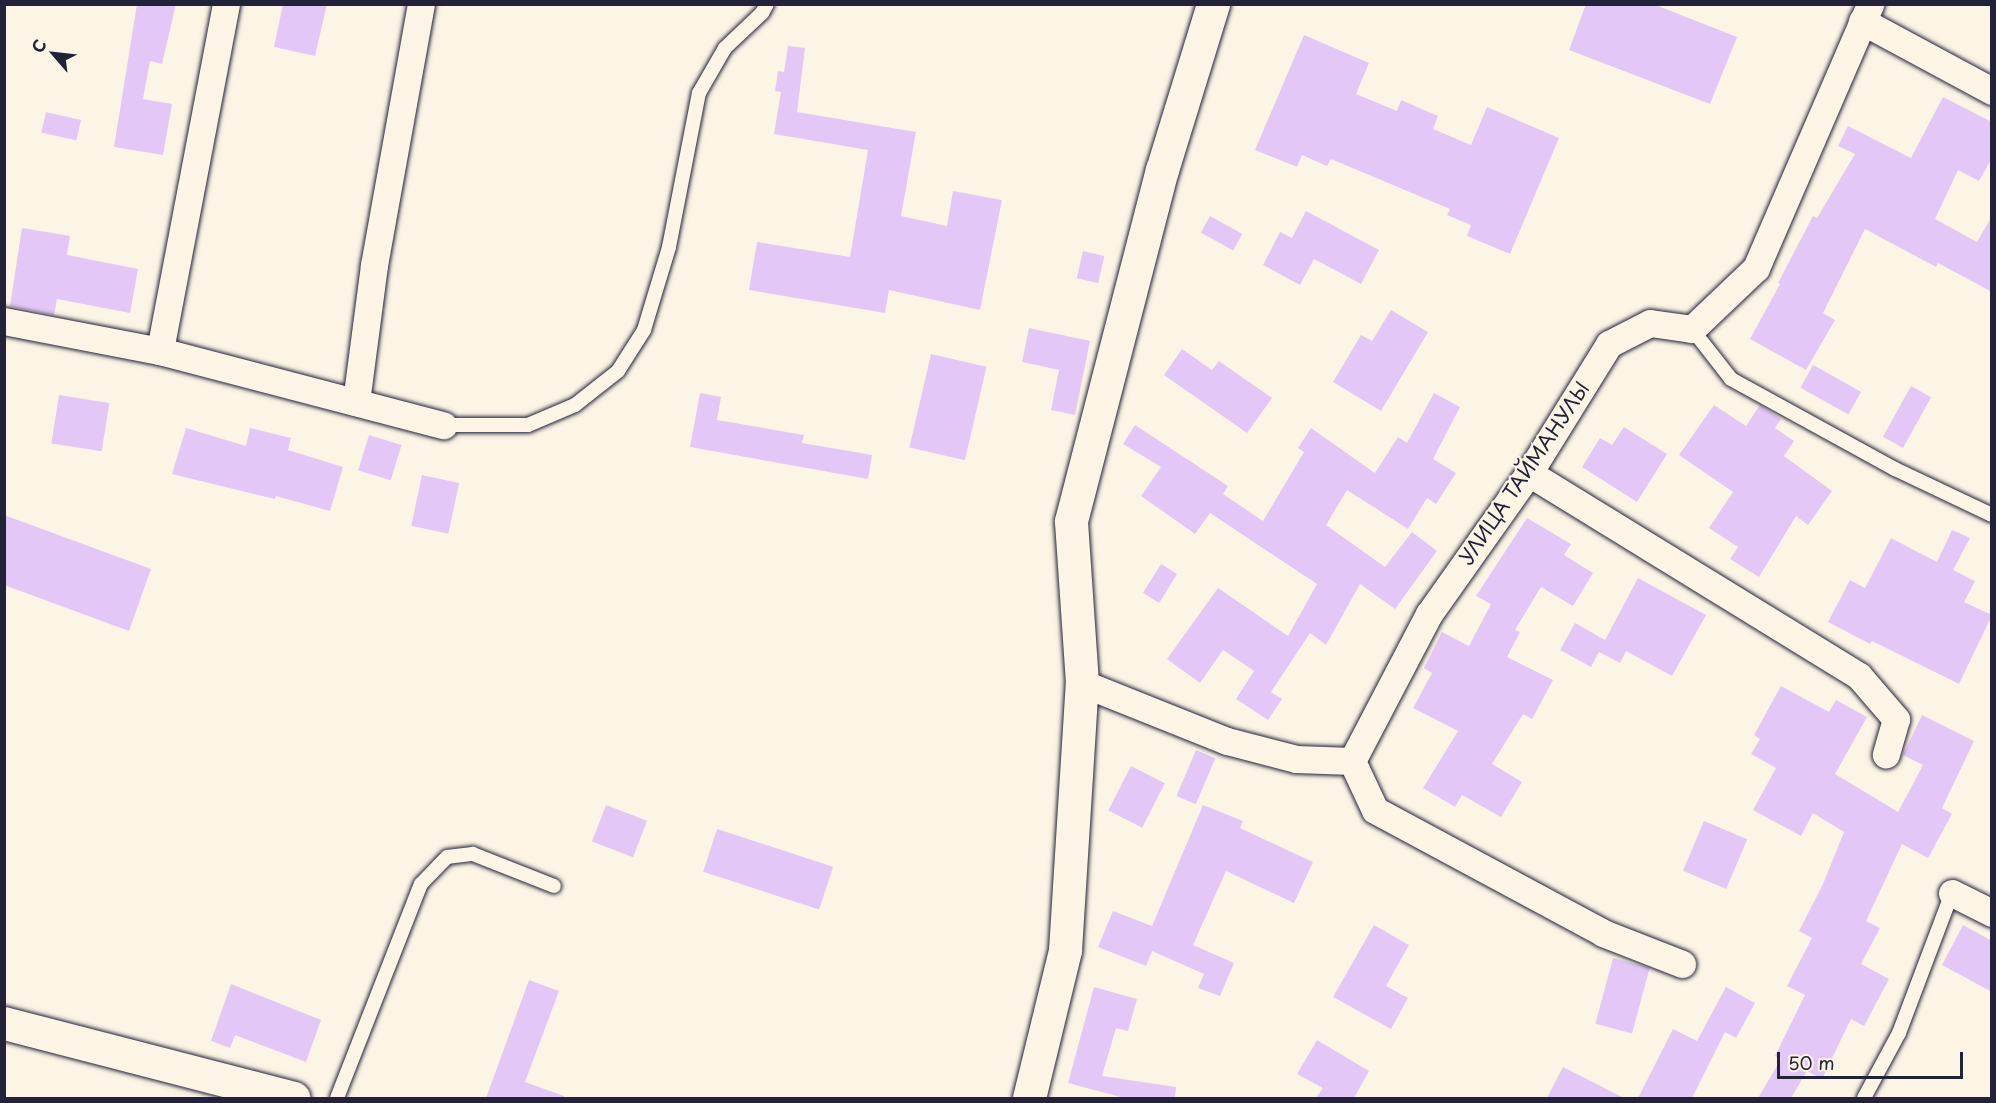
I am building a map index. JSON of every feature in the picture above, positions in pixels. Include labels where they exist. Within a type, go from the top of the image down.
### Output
[{"type":"main road","points":[[1029,1098],[1065,950],[1082,683],[1071,521],[1162,171],[1213,4]]},
{"type":"main road","points":[[4,1023],[293,1098]]},
{"type":"street","points":[[160,351],[226,4]]},
{"type":"street","points":[[356,402],[374,265],[421,4]]},
{"type":"street","points":[[1692,329],[1756,268],[1866,13],[1992,91]]},
{"type":"street","points":[[4,321],[160,351],[444,425]]},
{"type":"street","name":"УЛИЦА ТАЙМАНУЛЫ","points":[[1352,761],[1429,614],[1529,473],[1609,344],[1650,323],[1692,329]]},
{"type":"street","points":[[1529,473],[1859,676],[1896,719],[1886,755]]},
{"type":"street","points":[[1082,683],[1227,741],[1296,759],[1352,761],[1375,810],[1603,933],[1682,964]]},
{"type":"street","points":[[1952,893],[1992,913]]},
{"type":"lane","points":[[444,425],[528,425],[575,405],[618,371],[644,330],[669,247],[699,93],[725,48],[762,13],[767,4]]},
{"type":"lane","points":[[1692,329],[1731,379],[1895,469],[1992,515]]},
{"type":"lane","points":[[337,1098],[421,884],[447,857],[473,854],[554,886]]},
{"type":"lane","points":[[1864,1098],[1899,1033],[1952,893]]},
{"type":"building","points":[[137,4],[176,4],[162,64],[150,61],[143,99],[172,104],[163,155],[114,147]]},
{"type":"building","points":[[283,4],[327,4],[315,56],[274,47]]},
{"type":"building","points":[[1586,4],[1653,4],[1737,37],[1710,104],[1569,50]]},
{"type":"building","points":[[1304,35],[1369,63],[1356,94],[1397,111],[1401,100],[1438,116],[1433,129],[1471,145],[1487,107],[1559,138],[1510,254],[1467,236],[1471,225],[1447,215],[1450,209],[1331,159],[1327,166],[1302,155],[1297,167],[1255,150]]},
{"type":"building","points":[[788,46],[805,48],[797,112],[916,132],[901,216],[947,226],[953,191],[1002,200],[980,310],[889,290],[885,313],[749,290],[757,242],[850,257],[868,150],[774,134],[781,92],[775,91],[778,71],[784,72]]},
{"type":"building","points":[[1943,97],[1992,122],[1992,158],[1979,181],[1958,170],[1935,219],[1977,242],[1992,216],[1992,292],[1938,263],[1936,267],[1865,229],[1823,313],[1835,320],[1806,370],[1750,339],[1813,216],[1817,218],[1855,154],[1838,146],[1848,126],[1911,158]]},
{"type":"building","points":[[46,112],[81,120],[76,141],[41,132]]},
{"type":"building","points":[[1306,211],[1379,250],[1361,284],[1314,259],[1300,285],[1263,265],[1280,232],[1292,238]]},
{"type":"building","points":[[1210,216],[1242,234],[1233,251],[1201,233]]},
{"type":"building","points":[[22,228],[70,236],[67,255],[138,269],[130,313],[57,299],[54,315],[10,306]]},
{"type":"building","points":[[1083,251],[1104,256],[1098,283],[1077,278]]},
{"type":"building","points":[[1391,310],[1428,332],[1381,411],[1333,382],[1361,335],[1372,341]]},
{"type":"building","points":[[1029,328],[1090,341],[1075,415],[1051,410],[1059,370],[1022,362]]},
{"type":"building","points":[[1182,349],[1212,370],[1219,361],[1272,398],[1247,433],[1164,375]]},
{"type":"building","points":[[931,354],[987,367],[965,460],[909,448]]},
{"type":"building","points":[[1813,365],[1861,392],[1848,414],[1800,388]]},
{"type":"building","points":[[1911,386],[1931,397],[1903,448],[1883,437]]},
{"type":"building","points":[[700,393],[721,397],[717,420],[804,435],[802,443],[872,455],[868,479],[690,447]]},
{"type":"building","points":[[1434,393],[1460,407],[1433,459],[1456,473],[1436,504],[1427,498],[1408,529],[1347,490],[1326,525],[1385,567],[1412,532],[1437,551],[1395,609],[1360,584],[1326,645],[1310,633],[1271,692],[1282,699],[1268,720],[1236,699],[1254,671],[1223,650],[1200,683],[1167,659],[1218,588],[1288,636],[1317,584],[1210,513],[1195,534],[1141,496],[1161,467],[1123,444],[1135,425],[1228,486],[1223,494],[1263,521],[1304,452],[1298,448],[1311,428],[1375,473],[1398,437],[1407,443]]},
{"type":"building","points":[[59,395],[109,403],[102,451],[51,443]]},
{"type":"building","points":[[1714,405],[1746,426],[1760,405],[1781,419],[1775,428],[1794,441],[1784,456],[1832,491],[1808,525],[1796,516],[1759,577],[1730,559],[1738,547],[1709,528],[1733,492],[1679,455]]},
{"type":"building","points":[[1624,427],[1667,454],[1637,502],[1582,467],[1600,438],[1612,445]]},
{"type":"building","points":[[186,428],[246,446],[250,428],[291,438],[288,450],[343,467],[330,511],[276,496],[275,499],[172,474]]},
{"type":"building","points":[[369,435],[402,445],[391,480],[358,470]]},
{"type":"building","points":[[422,475],[459,483],[448,534],[411,526]]},
{"type":"building","points":[[4,515],[151,569],[129,631],[4,585]]},
{"type":"building","points":[[1527,518],[1571,544],[1564,555],[1593,573],[1573,606],[1541,587],[1515,630],[1520,632],[1507,657],[1553,680],[1532,719],[1523,714],[1492,764],[1522,782],[1501,817],[1462,795],[1455,807],[1423,788],[1458,731],[1413,708],[1432,673],[1424,668],[1442,632],[1469,646],[1491,604],[1476,596]]},
{"type":"building","points":[[1952,530],[1970,538],[1953,570],[1975,581],[1964,602],[1992,615],[1959,684],[1872,641],[1870,644],[1828,622],[1850,580],[1865,588],[1891,538],[1937,562]]},
{"type":"building","points":[[1161,564],[1177,574],[1159,603],[1143,593]]},
{"type":"building","points":[[1638,578],[1706,615],[1672,676],[1626,651],[1620,663],[1599,652],[1591,667],[1560,650],[1575,623],[1605,640]]},
{"type":"building","points":[[1781,686],[1829,712],[1836,700],[1867,717],[1835,774],[1898,812],[1923,765],[1903,755],[1922,715],[1974,741],[1942,808],[1952,814],[1928,858],[1902,844],[1866,921],[1880,928],[1861,964],[1889,979],[1864,1026],[1851,1019],[1822,1079],[1807,1071],[1791,1098],[1758,1098],[1781,1059],[1775,1056],[1805,995],[1787,986],[1812,938],[1799,931],[1823,884],[1844,832],[1813,813],[1801,836],[1753,810],[1776,768],[1751,754],[1760,739],[1754,735]]},
{"type":"building","points":[[1196,750],[1215,758],[1196,804],[1176,796]]},
{"type":"building","points":[[1131,766],[1165,783],[1142,828],[1108,811]]},
{"type":"building","points":[[606,805],[647,821],[633,857],[592,841]]},
{"type":"building","points":[[1203,805],[1243,821],[1240,828],[1313,862],[1294,903],[1226,871],[1193,945],[1234,963],[1220,996],[1198,988],[1204,974],[1152,951],[1146,966],[1098,947],[1113,911],[1152,926]]},
{"type":"building","points":[[1704,821],[1747,839],[1726,889],[1683,871]]},
{"type":"building","points":[[717,829],[833,867],[819,909],[703,872]]},
{"type":"building","points":[[1374,925],[1409,945],[1386,986],[1408,998],[1391,1029],[1333,997]]},
{"type":"building","points":[[1963,925],[1992,941],[1992,992],[1942,965]]},
{"type":"building","points":[[1613,958],[1650,968],[1632,1034],[1595,1024]]},
{"type":"building","points":[[529,980],[559,991],[525,1082],[564,1096],[564,1098],[486,1098]]},
{"type":"building","points":[[231,984],[321,1020],[306,1062],[235,1035],[230,1048],[211,1041]]},
{"type":"building","points":[[1094,987],[1137,999],[1128,1031],[1116,1028],[1102,1076],[1176,1087],[1175,1098],[1124,1098],[1068,1083]]},
{"type":"building","points":[[1726,987],[1755,1003],[1736,1038],[1725,1032],[1692,1098],[1638,1098],[1673,1029],[1697,1041]]},
{"type":"building","points":[[1317,1040],[1369,1071],[1354,1098],[1316,1098],[1323,1088],[1297,1074]]},
{"type":"building","points":[[1563,1067],[1624,1098],[1547,1098]]}]
